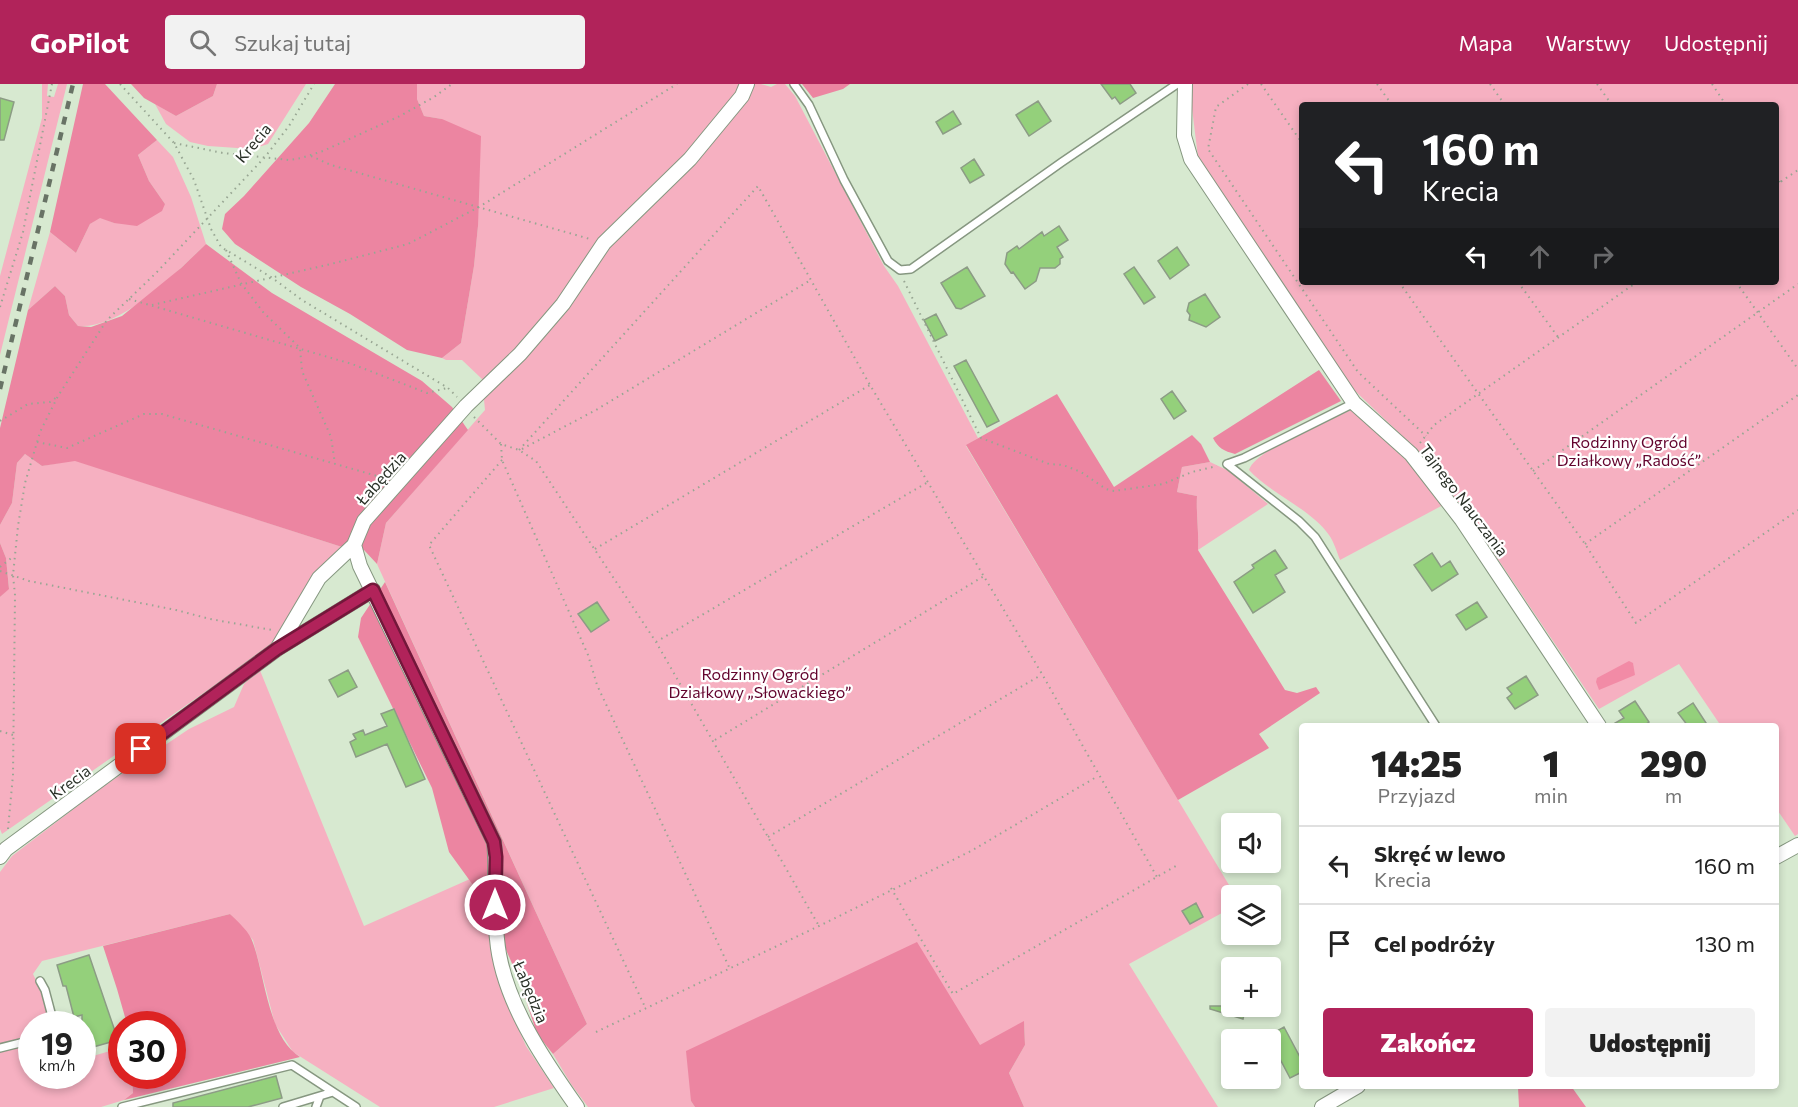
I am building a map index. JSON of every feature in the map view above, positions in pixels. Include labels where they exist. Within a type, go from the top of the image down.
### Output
[{"type":"street","name":"Łabędzia","points":[[577,1107],[535,1044],[509,990],[501,965],[497,939],[494,842],[360,566],[354,545],[364,521],[466,406],[520,354],[563,304],[604,243],[690,159],[742,96],[747,84]]},
{"type":"street","name":"Tajnego Nauczania","points":[[1185,84],[1184,136],[1191,159],[1354,403],[1411,454],[1462,520],[1597,723]]},
{"type":"street","name":"Krecia","points":[[277,649],[319,578],[354,545]]},
{"type":"street","name":"Krecia","points":[[3,853],[277,649],[373,590]]},
{"type":"street","points":[[1779,855],[1798,845]]},
{"type":"street","points":[[1322,1107],[1353,1089]]},
{"type":"lane","points":[[794,84],[809,105],[844,180],[888,261],[900,270],[911,268],[1177,84]]},
{"type":"lane","points":[[1227,464],[1244,458],[1354,403]]},
{"type":"lane","points":[[1227,464],[1299,521],[1315,537],[1434,723]]},
{"type":"lane","points":[[40,981],[51,1011]]},
{"type":"lane","points":[[0,1048],[18,1044]]},
{"type":"lane","points":[[129,1106],[292,1065],[356,1107]]},
{"type":"lane","points":[[283,1107],[333,1092]]},
{"type":"lane","points":[[316,1107],[320,1096]]},
{"type":"path","points":[[0,307],[23,232],[52,84]]},
{"type":"path","points":[[120,84],[174,143],[194,180],[214,237],[226,250],[271,277],[302,300],[448,388],[501,444],[519,450],[536,461],[656,642],[819,926]]},
{"type":"path","name":"Krecia","points":[[3,853],[13,775],[15,595],[13,575],[25,483],[38,442],[58,396],[107,320],[265,157],[289,126],[314,84]]},
{"type":"path","points":[[174,143],[223,153],[289,160],[311,156],[400,116],[434,98],[452,84]]},
{"type":"path","points":[[152,305],[408,244],[479,207],[677,84]]},
{"type":"path","points":[[1248,84],[1216,107],[1208,149],[1299,284]]},
{"type":"path","points":[[1261,84],[1299,139]]},
{"type":"path","points":[[1377,84],[1390,102]]},
{"type":"path","points":[[1490,84],[1503,102]]},
{"type":"path","points":[[1597,84],[1610,102]]},
{"type":"path","points":[[1712,84],[1724,102]]},
{"type":"path","points":[[311,156],[331,165],[604,243]]},
{"type":"path","points":[[1780,182],[1798,170]]},
{"type":"path","points":[[519,450],[758,186],[870,385],[1042,674],[1156,877]]},
{"type":"path","points":[[226,250],[241,283],[263,312],[300,348],[303,370],[332,437],[335,464]]},
{"type":"path","points":[[900,270],[906,288],[981,438],[1049,464],[1063,465],[1081,472],[1114,491],[1163,484],[1192,472],[1227,464]]},
{"type":"path","points":[[519,450],[596,410],[811,280]]},
{"type":"path","points":[[1533,471],[1798,284]]},
{"type":"path","points":[[1299,285],[1358,372],[1426,436]]},
{"type":"path","points":[[1401,285],[1585,544],[1636,623],[1798,510]]},
{"type":"path","points":[[1520,285],[1558,337]]},
{"type":"path","points":[[1416,449],[1434,425],[1631,285]]},
{"type":"path","points":[[1738,285],[1798,369]]},
{"type":"path","points":[[129,299],[352,364],[427,393],[448,388]]},
{"type":"path","points":[[595,549],[870,385]]},
{"type":"path","points":[[1585,544],[1798,395]]},
{"type":"path","points":[[0,420],[28,404],[50,402],[58,396]]},
{"type":"path","points":[[38,442],[68,448],[144,414],[162,414],[400,482]]},
{"type":"path","points":[[501,444],[501,460],[588,655],[597,685],[730,969]]},
{"type":"path","points":[[501,460],[429,546],[645,1008]]},
{"type":"path","points":[[656,642],[928,482]]},
{"type":"path","points":[[15,554],[0,569],[29,581],[176,610],[210,619],[287,632]]},
{"type":"path","points":[[714,740],[984,576]]},
{"type":"path","points":[[768,837],[1042,674]]},
{"type":"path","points":[[0,731],[13,735]]},
{"type":"path","points":[[596,1032],[819,926],[971,850],[1098,775]]},
{"type":"path","points":[[891,888],[953,994],[1176,867]]},
{"type":"green space","points":[[42,84],[48,84],[47,96],[54,97],[58,84],[67,84],[0,355],[0,276],[42,118]]},
{"type":"green space","points":[[217,84],[306,84],[268,144],[252,149],[208,146],[190,142],[166,124],[155,104],[176,116],[213,96]]},
{"type":"green space","name":"Rodzinny Ogród Działkowy „Słowackiego”","points":[[417,84],[761,84],[771,87],[785,84],[795,96],[978,438],[966,446],[1229,885],[1221,885],[1221,913],[1129,964],[1218,1107],[1024,1107],[1009,1073],[1025,1045],[1024,1022],[981,1045],[691,1101],[695,1107],[588,1107],[553,1054],[587,1024],[377,564],[386,523],[485,410],[482,379],[462,360],[442,358],[461,343],[478,226],[442,119],[424,116],[417,99]]},
{"type":"green space","name":"Rodzinny Ogród Działkowy „Radość”","points":[[1189,84],[1798,84],[1798,834],[1795,836],[1779,812],[1779,723],[1719,723],[1679,664],[1599,709],[1464,509],[1416,449],[1353,389],[1198,157]]},
{"type":"green space","points":[[157,140],[173,157],[191,197],[206,244],[147,297],[113,319],[95,325],[78,326],[69,315],[65,296],[55,286],[28,310],[50,232],[76,253],[90,224],[100,217],[114,223],[165,204],[149,181],[138,155]]},
{"type":"green space","points":[[1351,410],[1407,461],[1445,504],[1340,560],[1331,538],[1312,517],[1268,487],[1249,470],[1254,462],[1278,445]]},
{"type":"green space","points":[[25,454],[42,466],[74,460],[342,547],[310,578],[274,644],[2,834],[0,829],[0,597],[9,588],[6,558],[0,543],[0,525],[12,503],[17,463]]},
{"type":"green space","points":[[1210,462],[1229,471],[1268,504],[1198,550],[1197,496],[1177,492],[1182,467]]},
{"type":"green space","points":[[259,668],[364,926],[470,879],[487,903],[490,944],[509,1008],[526,1046],[554,1088],[494,1107],[380,1107],[293,1052],[275,1024],[253,940],[230,914],[42,961],[33,974],[47,1011],[18,1011],[18,1089],[96,1089],[96,1055],[108,1052],[108,1089],[133,1089],[133,1093],[124,1100],[101,1107],[0,1107],[0,872],[12,856],[101,788],[189,729],[234,707],[244,684]]},
{"type":"shaded area","points":[[83,84],[105,84],[157,140],[138,155],[149,181],[165,204],[162,211],[137,226],[114,223],[100,218],[90,224],[76,253],[50,232]]},
{"type":"shaded area","points":[[131,84],[217,84],[213,96],[176,116],[144,98]]},
{"type":"shaded area","points":[[335,84],[417,84],[417,99],[424,116],[442,119],[481,136],[478,226],[461,343],[442,358],[407,350],[350,314],[301,287],[235,244],[222,229],[225,214],[309,123]]},
{"type":"shaded area","points":[[802,84],[850,84],[843,89],[813,98]]},
{"type":"shaded area","points":[[206,244],[272,293],[422,381],[452,407],[468,430],[386,523],[377,564],[364,550],[342,547],[75,461],[42,466],[25,454],[17,463],[12,503],[0,525],[0,428],[28,310],[55,286],[65,296],[69,315],[78,326],[91,327],[122,316],[181,268]]},
{"type":"shaded area","points":[[1319,370],[1341,401],[1235,454],[1222,449],[1217,444],[1213,438]]},
{"type":"shaded area","points":[[1057,394],[1114,487],[1192,435],[1201,444],[1210,462],[1182,467],[1177,492],[1197,496],[1198,550],[1285,690],[1297,693],[1316,687],[1320,693],[1259,734],[1269,748],[1178,800],[966,445]]},
{"type":"shaded area","points":[[0,543],[6,558],[9,589],[0,597]]},
{"type":"shaded area","points":[[385,582],[587,1024],[553,1054],[537,1034],[520,982],[504,945],[489,927],[486,903],[449,852],[432,788],[358,637],[361,618]]},
{"type":"shaded area","points":[[1629,661],[1633,663],[1635,675],[1599,690],[1597,678]]},
{"type":"shaded area","points":[[230,914],[251,939],[274,1021],[289,1048],[300,1057],[186,1085],[186,1011],[123,1011],[103,946]]},
{"type":"shaded area","points":[[917,942],[980,1045],[1024,1021],[1025,1045],[1009,1073],[1024,1107],[695,1107],[691,1101],[686,1051]]},
{"type":"shaded area","points":[[133,1089],[169,1089],[124,1100],[133,1093]]},
{"type":"shaded area","points":[[1518,1089],[1573,1089],[1586,1107],[1519,1107]]},
{"type":"building","points":[[1101,84],[1130,84],[1136,93],[1120,104],[1115,97],[1112,99]]},
{"type":"building","points":[[0,98],[14,102],[4,140],[0,140]]},
{"type":"building","points":[[1038,101],[1051,121],[1029,136],[1016,115]]},
{"type":"building","points":[[953,111],[961,124],[943,134],[936,122]]},
{"type":"building","points":[[974,159],[984,175],[970,183],[961,168]]},
{"type":"building","points":[[1059,226],[1068,240],[1057,247],[1063,257],[1060,259],[1060,264],[1055,268],[1040,268],[1036,281],[1025,289],[1005,264],[1007,253],[1017,246],[1019,249],[1042,232],[1044,236]]},
{"type":"building","points":[[1177,247],[1189,265],[1170,279],[1158,261]]},
{"type":"building","points":[[967,267],[985,296],[961,309],[956,308],[941,283]]},
{"type":"building","points":[[1134,267],[1155,297],[1144,304],[1124,274]]},
{"type":"building","points":[[1205,294],[1220,317],[1206,327],[1189,320],[1190,315],[1187,311],[1189,303]]},
{"type":"building","points":[[936,314],[947,335],[935,341],[924,320]]},
{"type":"building","points":[[966,360],[999,421],[987,427],[954,366]]},
{"type":"building","points":[[1172,391],[1186,411],[1174,419],[1161,399]]},
{"type":"building","points":[[1275,550],[1287,568],[1275,575],[1285,592],[1253,613],[1234,582],[1254,568],[1252,565]]},
{"type":"building","points":[[1432,553],[1441,567],[1450,561],[1458,574],[1432,591],[1414,565]]},
{"type":"building","points":[[597,602],[609,620],[591,632],[578,614]]},
{"type":"building","points":[[1477,602],[1487,617],[1466,630],[1456,615]]},
{"type":"building","points":[[348,670],[357,687],[338,697],[329,680]]},
{"type":"building","points":[[1526,676],[1538,695],[1515,709],[1507,698],[1512,694],[1507,688]]},
{"type":"building","points":[[1635,701],[1649,722],[1615,723],[1624,718],[1619,711]]},
{"type":"building","points":[[1693,703],[1706,723],[1686,723],[1678,713]]},
{"type":"building","points":[[394,709],[425,779],[406,787],[387,744],[356,757],[350,742],[356,739],[353,734],[363,730],[365,735],[387,726],[381,714]]},
{"type":"building","points":[[1196,903],[1203,917],[1190,924],[1182,911]]},
{"type":"building","points":[[89,955],[108,1011],[108,1043],[96,1046],[96,1011],[72,1011],[66,986],[63,986],[57,965]]},
{"type":"building","points":[[1210,1006],[1221,1006],[1221,1012],[1210,1009]]},
{"type":"building","points":[[1284,1027],[1299,1055],[1299,1074],[1290,1078],[1281,1061],[1280,1029]]},
{"type":"building","points":[[276,1076],[282,1098],[248,1107],[173,1107],[173,1103]]},
{"type":"railway","points":[[0,389],[73,84]]},
{"type":"route","points":[[141,749],[277,649],[373,590],[494,842],[495,905]]}]
